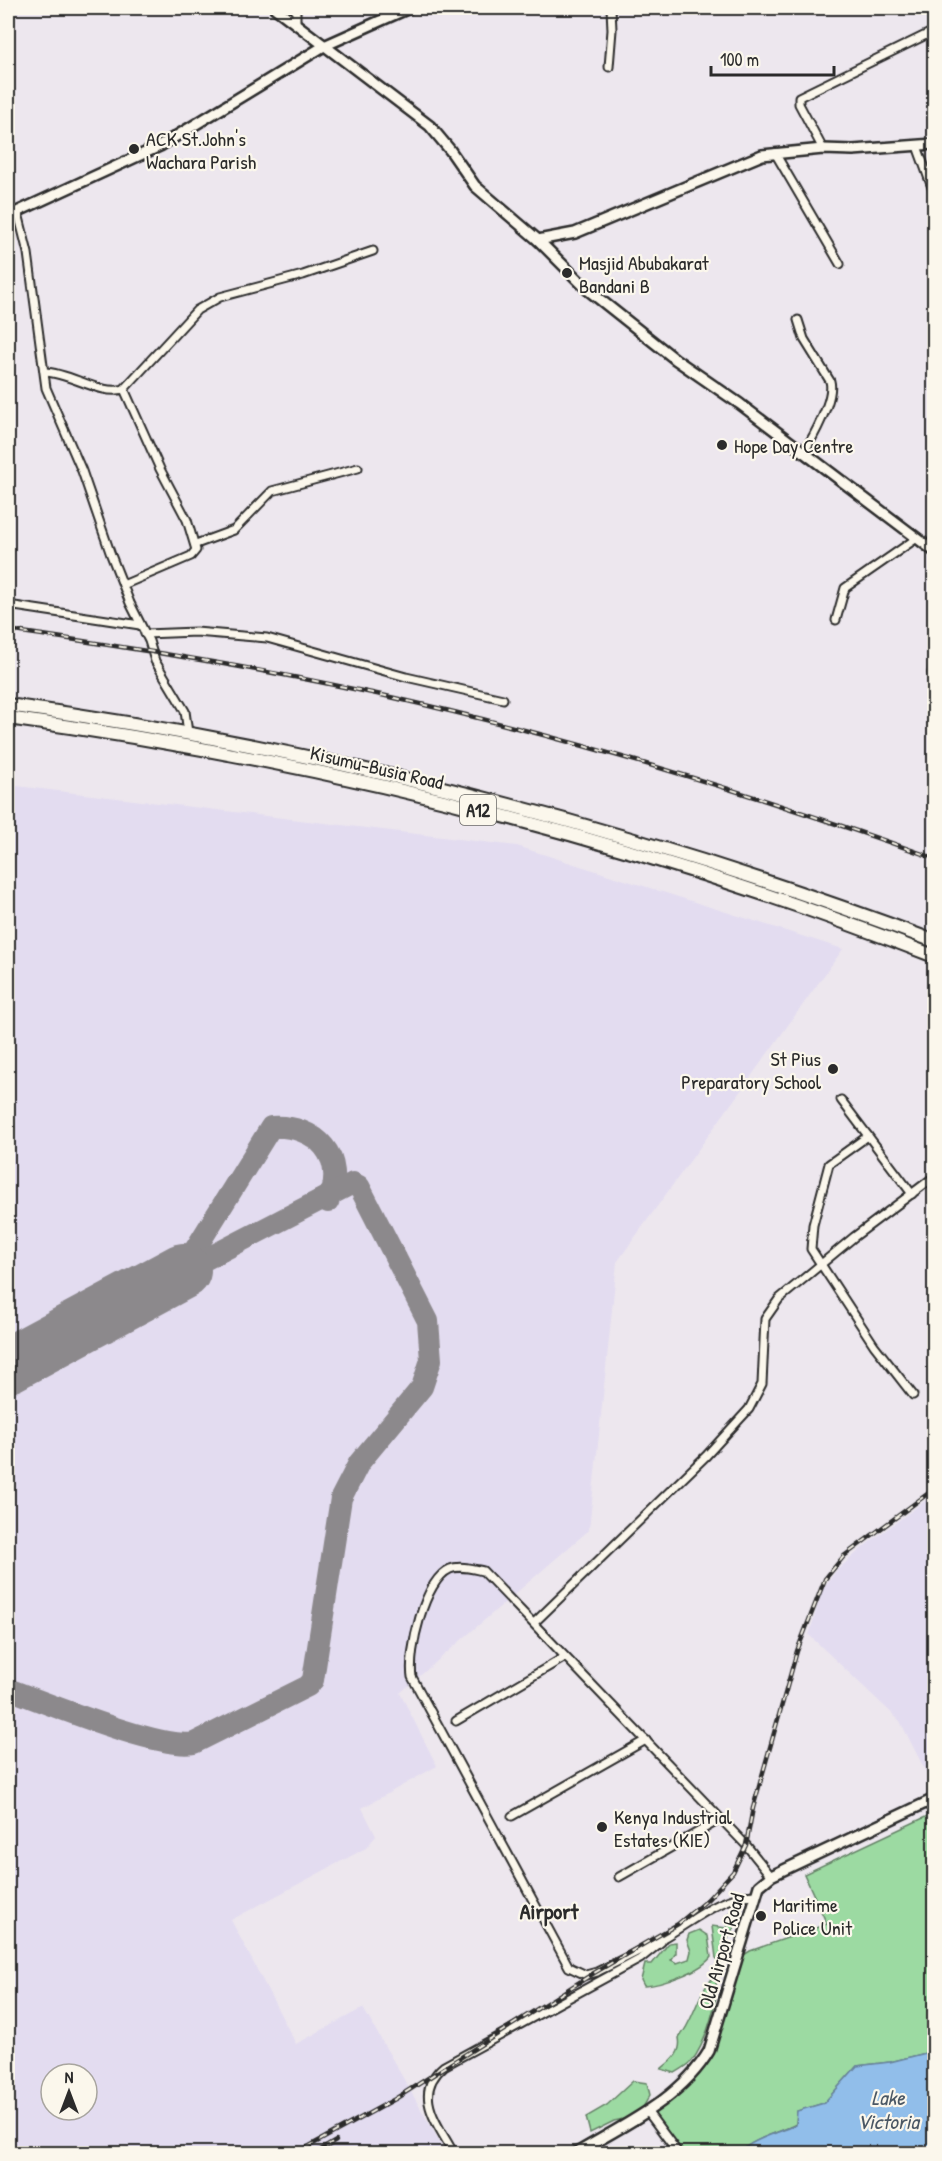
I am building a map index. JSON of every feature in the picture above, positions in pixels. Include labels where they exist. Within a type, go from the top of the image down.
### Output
[{"type":"highway","name":"Kisumu-Busia Road","points":[[8,705],[188,733],[460,790],[611,832],[866,915],[934,941]]},
{"type":"highway","name":"Kisumu-Busia Road","points":[[8,718],[135,735],[368,783],[508,818],[614,847],[755,892],[858,926],[934,956]]},
{"type":"street","points":[[275,8],[297,22],[324,46],[430,126],[475,186],[538,240],[588,290],[934,552]]},
{"type":"street","points":[[296,8],[297,22]]},
{"type":"street","points":[[8,216],[160,146],[324,46],[406,8]]},
{"type":"street","points":[[609,66],[611,8]]},
{"type":"street","points":[[823,149],[799,104],[799,97],[934,31]]},
{"type":"street","points":[[538,240],[575,233],[762,155],[823,149],[852,150],[934,144]]},
{"type":"street","points":[[917,146],[934,193]]},
{"type":"street","points":[[775,153],[840,264]]},
{"type":"street","points":[[18,213],[27,253],[46,388],[57,418],[82,471],[123,585],[155,661],[185,711],[188,733]]},
{"type":"street","points":[[45,372],[74,377],[101,389],[112,391],[124,389],[197,310],[220,297],[303,275],[373,251]]},
{"type":"street","points":[[798,320],[804,339],[832,388],[816,429],[803,453]]},
{"type":"street","points":[[123,585],[191,556],[196,550],[174,492],[160,469],[124,389]]},
{"type":"street","points":[[195,544],[234,530],[272,492],[358,468]]},
{"type":"street","points":[[836,620],[845,588],[917,538]]},
{"type":"street","points":[[8,605],[140,625]]},
{"type":"street","points":[[145,634],[196,632],[267,638],[406,677],[503,699]]},
{"type":"street","points":[[934,661],[932,673],[934,684]]},
{"type":"street","points":[[841,1100],[912,1194]]},
{"type":"street","points":[[868,1136],[834,1160],[826,1173],[811,1249],[874,1345],[913,1395]]},
{"type":"street","points":[[534,1623],[705,1456],[748,1409],[762,1384],[765,1319],[779,1299],[934,1177]]},
{"type":"street","points":[[755,1895],[726,1900],[664,1937],[597,1972],[586,1975],[569,1967],[412,1677],[412,1654],[430,1589],[450,1569],[468,1567],[483,1571],[722,1819],[771,1876]]},
{"type":"street","points":[[456,1721],[565,1657]]},
{"type":"street","points":[[512,1816],[646,1740]]},
{"type":"street","name":"Old Airport Road","points":[[575,2154],[647,2110],[682,2085],[699,2069],[709,2051],[759,1886],[771,1876],[934,1799]]},
{"type":"street","points":[[619,1877],[722,1819]]},
{"type":"street","points":[[454,2154],[429,2108],[428,2098],[432,2076],[444,2066],[640,1959],[664,1937]]},
{"type":"street","points":[[647,2110],[680,2154]]},
{"type":"shaded area","points":[[8,785],[517,846],[843,949],[617,1262],[589,1530],[400,1693],[437,1766],[362,1808],[376,1836],[366,1848],[231,1920],[296,2044],[363,2008],[446,2153],[8,2154]]},
{"type":"shaded area","points":[[934,1494],[934,1778],[930,1780],[900,1721],[809,1635],[822,1590],[836,1571],[867,1544]]},
{"type":"green space","points":[[934,1813],[934,2051],[890,2062],[857,2066],[824,2103],[797,2111],[796,2124],[752,2143],[746,2147],[745,2153],[682,2153],[647,2111],[699,2069],[736,1960],[750,1951],[827,1924],[804,1874]]},
{"type":"green space","points":[[734,1909],[737,1918],[726,1943],[727,1957],[721,1963],[716,1958],[712,1926],[727,1928],[728,1916]]},
{"type":"green space","points":[[699,1930],[708,1936],[711,1957],[699,1967],[680,1976],[644,1986],[641,1980],[645,1964],[652,1964],[669,1943],[676,1942],[676,1953],[671,1960],[677,1963],[689,1959],[691,1951],[687,1940],[689,1934]]},
{"type":"green space","points":[[715,1976],[714,2008],[702,2044],[689,2063],[675,2073],[661,2069],[678,2052],[679,2038],[689,2023],[704,1990]]},
{"type":"green space","points":[[633,2081],[647,2083],[650,2095],[638,2116],[614,2121],[590,2133],[586,2117],[607,2105]]},
{"type":"water","name":"Lake Victoria","points":[[934,2051],[934,2153],[745,2153],[746,2147],[752,2143],[796,2125],[797,2111],[824,2103],[857,2066],[890,2062]]},
{"type":"taxiway","points":[[183,1269],[271,1127],[302,1131],[324,1146],[331,1158],[334,1171],[333,1186],[328,1202]]},
{"type":"taxiway","points":[[8,1689],[130,1733],[178,1743],[194,1743],[308,1686],[313,1680],[341,1498],[359,1463],[422,1387],[431,1360],[428,1321],[359,1186],[353,1183],[183,1271]]},
{"type":"runway","points":[[8,1365],[183,1271]]},
{"type":"railway","points":[[8,630],[245,668],[456,712],[663,769],[934,858]]},
{"type":"railway","points":[[295,2154],[395,2099],[594,1973],[678,1924],[708,1899],[733,1872],[746,1845],[753,1808],[797,1651],[825,1579],[844,1556],[934,1489]]},
{"type":"railway","points":[[314,2154],[336,2141]]},
{"type":"place","name":"ACK St.John's Wachara Parish","points":[[134,149]]},
{"type":"place","name":"Masjid Abubakarat Bandani B","points":[[567,273]]},
{"type":"place","name":"Hope Day Centre","points":[[722,445]]},
{"type":"place","name":"St Pius Preparatory School","points":[[833,1069]]},
{"type":"place","name":"Kenya Industrial Estates (KIE)","points":[[602,1827]]},
{"type":"place","name":"Maritime Police Unit","points":[[761,1916]]},
{"type":"district","name":"Airport","points":[[549,1911]]}]
